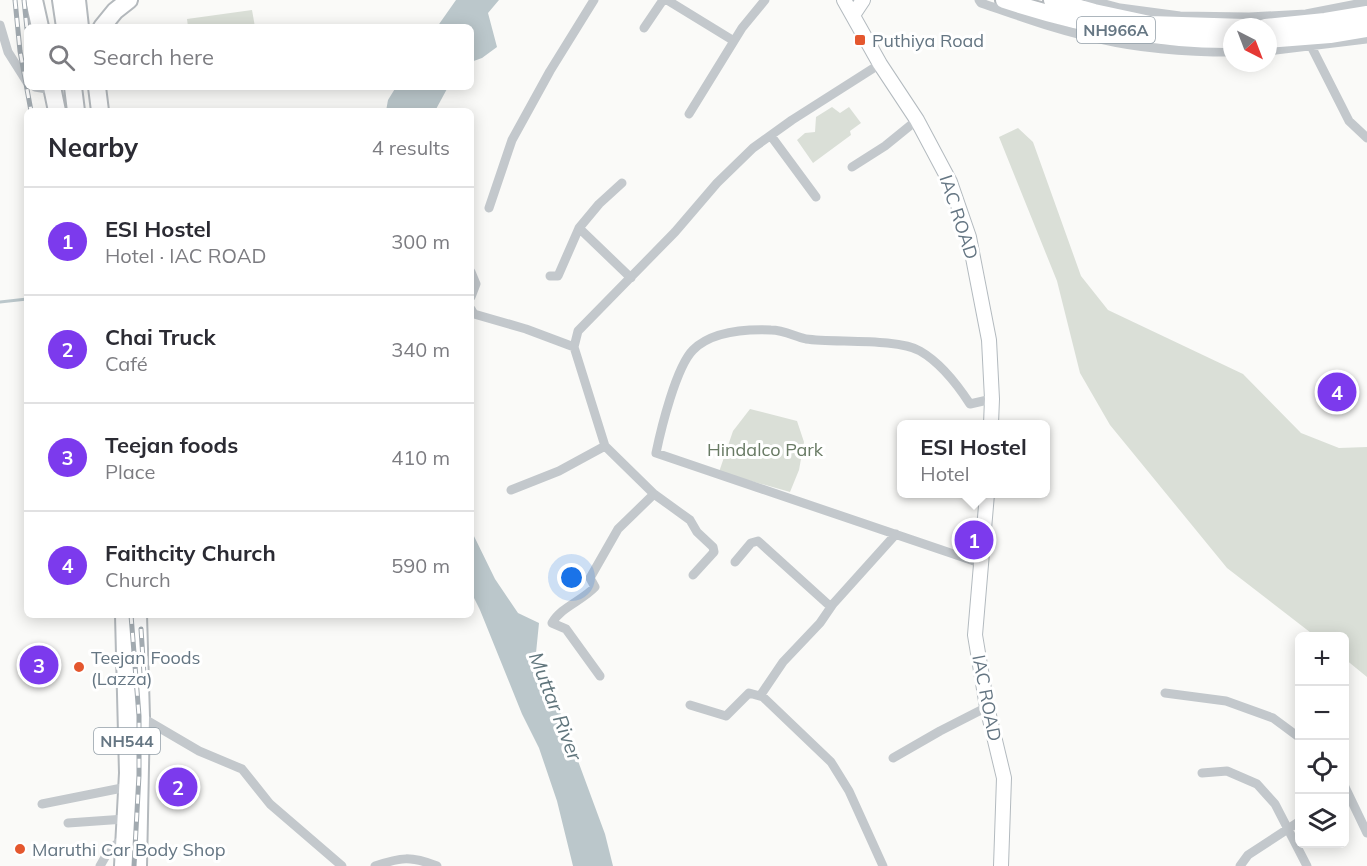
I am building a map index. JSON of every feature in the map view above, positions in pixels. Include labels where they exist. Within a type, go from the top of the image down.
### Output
[{"type":"highway","points":[[34,0],[39,24]]},
{"type":"highway","points":[[65,24],[68,0]]},
{"type":"highway","points":[[68,0],[79,24]]},
{"type":"highway","points":[[104,24],[115,11],[129,0]]},
{"type":"highway","name":"NH966A","points":[[1004,0],[1119,31],[1166,37],[1223,40]]},
{"type":"highway","name":"NH966A","points":[[1052,0],[1150,24],[1223,26]]},
{"type":"highway","points":[[1277,26],[1367,14]]},
{"type":"highway","points":[[1277,39],[1367,29]]},
{"type":"highway","points":[[52,90],[56,108]]},
{"type":"highway","points":[[73,90],[76,108]]},
{"type":"highway","points":[[87,90],[89,108]]},
{"type":"highway","points":[[97,90],[100,108]]},
{"type":"highway","name":"NH544","points":[[123,866],[127,787],[124,618]]},
{"type":"highway","name":"NH544","points":[[138,618],[141,717],[138,866]]},
{"type":"main road","name":"IAC ROAD","points":[[844,0],[879,64],[917,120],[950,182],[969,237],[989,340],[991,420]]},
{"type":"main road","points":[[853,15],[863,0]]},
{"type":"main road","name":"IAC ROAD","points":[[987,498],[975,635],[987,707],[1004,778],[1002,866]]},
{"type":"street","points":[[489,208],[512,140],[550,71],[594,0]]},
{"type":"street","points":[[644,28],[663,0]]},
{"type":"street","points":[[667,0],[734,41]]},
{"type":"street","points":[[689,114],[742,28],[765,0]]},
{"type":"street","points":[[979,0],[981,3],[1041,24],[1100,39],[1150,48],[1223,52]]},
{"type":"street","points":[[1089,0],[1120,8],[1180,16],[1249,17],[1306,14],[1367,2]]},
{"type":"street","points":[[0,25],[8,52],[24,77]]},
{"type":"street","points":[[1277,50],[1367,39]]},
{"type":"street","points":[[1311,46],[1349,121],[1367,138]]},
{"type":"street","points":[[693,575],[714,552],[713,547],[696,532],[690,520],[654,494],[605,446],[574,347],[578,331],[675,232],[717,183],[753,147],[879,64]]},
{"type":"street","points":[[852,167],[885,146],[917,120]]},
{"type":"street","points":[[771,136],[816,196]]},
{"type":"street","points":[[550,276],[558,276],[579,228],[599,204],[622,183]]},
{"type":"street","points":[[579,228],[631,278]]},
{"type":"street","points":[[474,314],[526,329],[574,347]]},
{"type":"street","points":[[980,563],[656,453],[672,395],[692,351],[710,337],[738,332],[772,330],[807,339],[897,345],[918,350],[939,366],[970,404],[992,399]]},
{"type":"street","points":[[511,490],[559,471],[605,446]]},
{"type":"street","points":[[600,676],[566,629],[552,623],[557,614],[588,595],[595,587],[590,578],[618,530],[654,494]]},
{"type":"street","points":[[760,696],[783,662],[820,623],[831,607],[896,534]]},
{"type":"street","points":[[735,562],[751,543],[758,541],[831,607]]},
{"type":"street","points":[[690,705],[726,717],[749,693],[760,696],[831,762],[849,791],[883,866]]},
{"type":"street","points":[[1165,693],[1226,701],[1273,718],[1295,735]]},
{"type":"street","points":[[893,758],[987,707]]},
{"type":"street","points":[[141,717],[199,751],[242,769],[270,804],[342,866]]},
{"type":"street","points":[[1202,773],[1227,771],[1257,784],[1275,804],[1306,866]]},
{"type":"street","points":[[42,804],[127,787]]},
{"type":"street","points":[[1348,794],[1367,833]]},
{"type":"street","points":[[68,823],[125,819]]},
{"type":"street","points":[[1240,866],[1248,855],[1295,823]]},
{"type":"street","points":[[100,866],[111,849],[124,838]]},
{"type":"street","points":[[375,866],[398,858],[418,858],[436,866]]},
{"type":"green space","points":[[252,10],[254,24],[188,24],[187,19]]},
{"type":"green space","points":[[832,107],[840,113],[849,107],[861,123],[850,131],[851,135],[813,163],[797,140],[805,133],[815,132],[816,117]]},
{"type":"green space","points":[[1018,128],[1033,142],[1081,276],[1108,310],[1243,374],[1301,433],[1339,448],[1367,447],[1367,677],[1349,662],[1349,632],[1310,632],[1227,568],[1110,425],[1080,373],[1057,281],[999,137]]},
{"type":"green space","name":"Hindalco Park","points":[[750,409],[797,421],[804,442],[799,470],[790,492],[719,472],[733,431]]},
{"type":"water","points":[[456,0],[499,0],[488,13],[497,47],[482,58],[474,61],[474,24],[439,24]]},
{"type":"water","points":[[394,90],[446,90],[437,108],[387,108]]},
{"type":"water","name":"Muttar River","points":[[474,536],[495,579],[518,613],[539,623],[535,663],[557,704],[605,834],[613,866],[573,866],[557,801],[539,748],[522,714],[474,598]]},
{"type":"waterway","points":[[0,302],[24,299]]},
{"type":"railway","points":[[15,0],[24,73]]},
{"type":"railway","points":[[24,0],[26,24]]},
{"type":"railway","points":[[27,90],[30,108]]},
{"type":"railway","points":[[131,618],[139,716],[139,775],[134,866]]},
{"type":"railway","points":[[141,629],[144,674]]},
{"type":"place","name":"Puthiya Road","points":[[860,40]]},
{"type":"place","name":"Faithcity Church","points":[[1337,392]]},
{"type":"place","name":"ESI Hostel","points":[[974,540]]},
{"type":"place","name":"Teejan foods","points":[[39,665]]},
{"type":"place","name":"Teejan Foods (Lazza)","points":[[79,667]]},
{"type":"place","name":"Chai Truck","points":[[178,787]]},
{"type":"place","name":"Maruthi Car Body Shop","points":[[20,849]]}]
